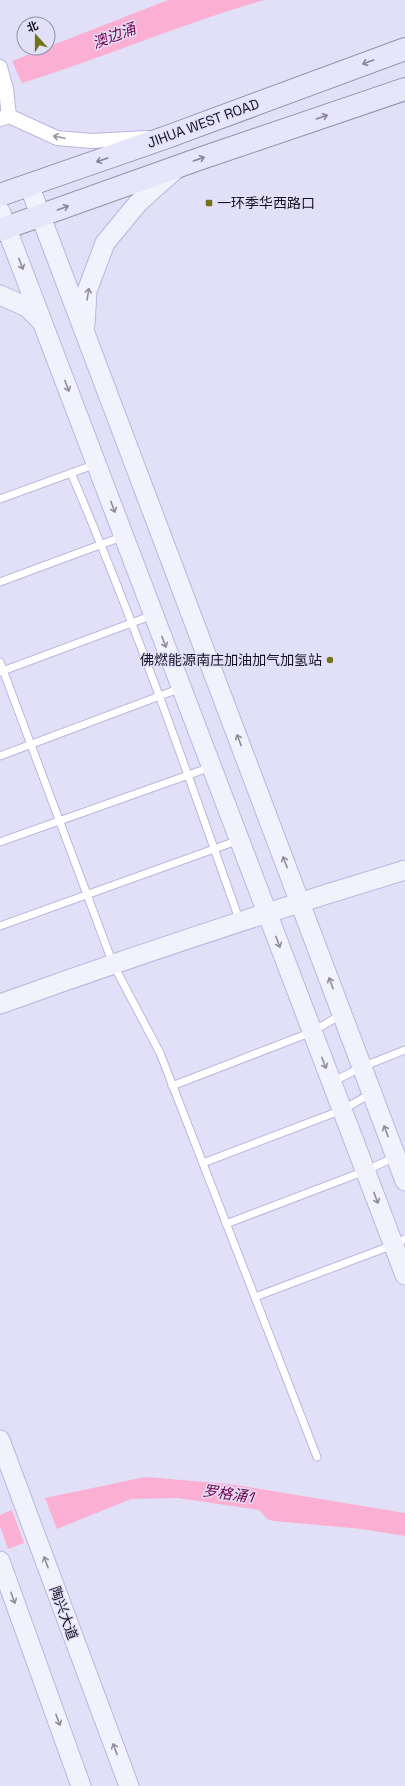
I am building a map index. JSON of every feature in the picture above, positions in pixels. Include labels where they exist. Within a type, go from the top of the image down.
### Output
[{"type":"main road","name":"JIHUA WEST ROAD","points":[[0,195],[167,137],[405,49]]},
{"type":"main road","points":[[2,223],[41,216],[405,89]]},
{"type":"street","points":[[0,67],[6,89],[4,117],[57,138],[92,141],[167,137]]},
{"type":"street","points":[[85,332],[87,291],[105,243],[138,203],[178,167]]},
{"type":"street","points":[[29,185],[362,1067],[400,1155],[405,1181]]},
{"type":"street","points":[[2,223],[43,323],[365,1170],[399,1242],[405,1275]]},
{"type":"street","points":[[0,295],[27,307],[43,323]]},
{"type":"street","points":[[0,1004],[113,964],[300,902],[405,870]]},
{"type":"street","name":"陶兴大道","points":[[0,1440],[129,1786]]},
{"type":"street","points":[[0,1561],[81,1786]]},
{"type":"lane","points":[[0,499],[96,464]]},
{"type":"lane","points":[[71,473],[102,544],[132,623],[240,922]]},
{"type":"lane","points":[[0,582],[124,536]]},
{"type":"lane","points":[[2,671],[154,615]]},
{"type":"lane","points":[[0,662],[2,671],[32,744],[113,964],[160,1054],[317,1457]]},
{"type":"lane","points":[[0,756],[182,688]]},
{"type":"lane","points":[[0,842],[211,767]]},
{"type":"lane","points":[[0,926],[239,840]]},
{"type":"lane","points":[[172,1086],[312,1032],[342,1014]]},
{"type":"lane","points":[[331,1082],[362,1067],[405,1050]]},
{"type":"lane","points":[[202,1163],[342,1110],[372,1093]]},
{"type":"lane","points":[[226,1224],[400,1155]]},
{"type":"lane","points":[[255,1297],[399,1242]]},
{"type":"water","name":"澳边涌","points":[[168,0],[265,0],[204,19],[83,63],[22,83],[12,61],[25,56],[56,56],[56,44]]},
{"type":"water","name":"罗格涌1","points":[[145,1477],[230,1484],[405,1513],[405,1536],[362,1529],[274,1521],[267,1519],[259,1510],[178,1498],[131,1499],[57,1529],[45,1498]]},
{"type":"water","points":[[12,1510],[24,1543],[8,1549],[0,1526],[0,1515]]},
{"type":"place","name":"一环季华西路口","points":[[209,203]]},
{"type":"place","name":"佛燃能源南庄加油加气加氢站","points":[[330,660]]}]
